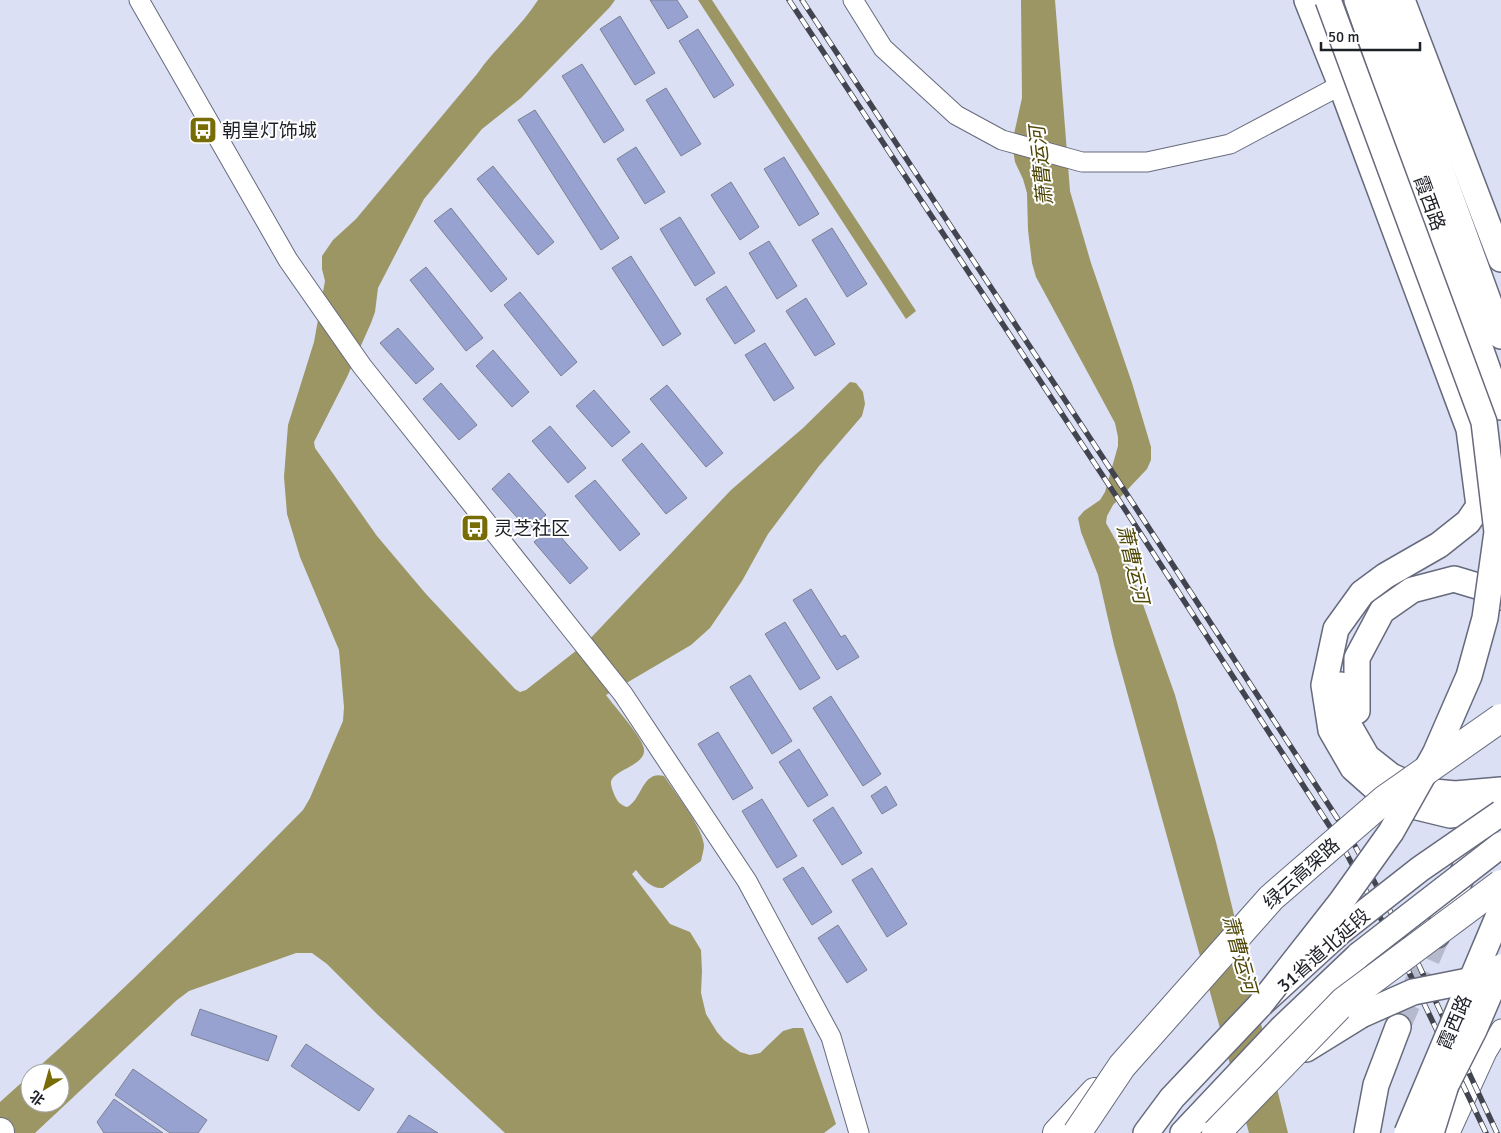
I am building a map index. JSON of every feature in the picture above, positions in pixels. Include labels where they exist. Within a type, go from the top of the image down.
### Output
[{"type":"highway","name":"绿云高架路","points":[[1077,1133],[1122,1066],[1271,898],[1384,800],[1501,718]]},
{"type":"highway","points":[[1216,1133],[1344,1001],[1501,884]]},
{"type":"highway","points":[[1057,1133],[1271,898]]},
{"type":"main road","points":[[1307,0],[1342,85],[1469,429],[1479,506],[1468,522],[1439,545],[1385,576],[1362,593],[1336,629],[1324,685],[1331,730],[1353,768],[1380,792],[1418,807],[1450,815],[1498,806]]},
{"type":"main road","points":[[1260,1005],[1341,902],[1385,839],[1435,754],[1469,676],[1485,618],[1497,532],[1484,422],[1328,0]]},
{"type":"main road","name":"霞西路","points":[[1357,0],[1501,407]]},
{"type":"main road","name":"霞西路","points":[[1379,0],[1501,336]]},
{"type":"main road","points":[[1402,0],[1501,259]]},
{"type":"main road","points":[[1498,806],[1454,794],[1424,792],[1391,776],[1367,757],[1348,724],[1341,686],[1347,638],[1370,600],[1390,581],[1445,553],[1476,530],[1501,484]]},
{"type":"main road","points":[[1501,597],[1494,591],[1454,579],[1412,590],[1382,611],[1358,658],[1357,710],[1379,748],[1405,769],[1436,780],[1470,782],[1501,776]]},
{"type":"main road","points":[[1436,939],[1498,806]]},
{"type":"main road","name":"31省道北延段","points":[[1146,1133],[1172,1098],[1260,1005],[1341,931],[1498,806]]},
{"type":"main road","points":[[1183,1133],[1280,1029],[1359,955],[1501,845]]},
{"type":"main road","name":"霞西路","points":[[1407,1133],[1501,910]]},
{"type":"main road","name":"霞西路","points":[[1431,1133],[1446,1085],[1474,1030],[1501,967]]},
{"type":"main road","points":[[1220,1133],[1309,1046],[1361,1015],[1413,992],[1480,978],[1501,977]]},
{"type":"main road","points":[[1474,1030],[1501,989]]},
{"type":"main road","points":[[1367,1133],[1376,1085],[1398,1027]]},
{"type":"street","points":[[139,0],[288,260],[313,297],[362,366],[623,694],[747,881],[830,1037],[859,1133]]},
{"type":"street","points":[[853,0],[883,48],[956,115],[1002,140],[1082,162],[1147,162],[1230,144],[1342,85]]},
{"type":"street","points":[[1450,1133],[1487,1052],[1501,1029]]},
{"type":"water","points":[[538,0],[615,0],[521,98],[482,129],[424,199],[378,288],[375,312],[371,323],[347,377],[314,442],[315,448],[377,536],[426,594],[515,689],[520,692],[526,690],[586,643],[731,490],[803,428],[850,382],[856,383],[863,392],[865,404],[862,416],[819,466],[768,534],[742,581],[710,628],[691,645],[606,695],[634,730],[644,749],[640,760],[612,779],[611,786],[618,801],[627,807],[651,777],[657,775],[664,776],[693,819],[702,837],[704,847],[701,861],[663,888],[651,885],[636,870],[632,874],[670,924],[690,932],[701,950],[701,993],[706,1014],[724,1040],[740,1052],[750,1055],[760,1053],[783,1031],[803,1028],[836,1124],[824,1133],[505,1133],[378,1015],[327,964],[312,953],[296,953],[189,991],[70,1100],[70,1063],[43,1063],[136,977],[303,810],[343,721],[344,707],[339,650],[300,557],[287,514],[284,477],[288,425],[314,342],[325,281],[322,269],[322,256],[333,240],[356,219]]},
{"type":"water","points":[[698,0],[712,0],[916,311],[906,319]]},
{"type":"water","name":"萧曹运河","points":[[1021,0],[1055,0],[1070,191],[1091,263],[1132,383],[1151,447],[1151,460],[1147,469],[1113,505],[1107,516],[1106,523],[1128,562],[1175,695],[1216,842],[1288,1133],[1249,1133],[1114,645],[1098,575],[1081,532],[1078,518],[1084,511],[1100,500],[1105,492],[1118,446],[1118,437],[1115,423],[1036,277],[1032,263],[1028,230],[1027,193],[1015,162],[1012,143],[1022,98]]},
{"type":"water","points":[[20,1084],[20,1113],[56,1113],[35,1133],[0,1133],[0,1102]]},
{"type":"building","points":[[650,0],[677,0],[688,17],[668,29]]},
{"type":"building","points":[[620,16],[655,73],[635,85],[600,29]]},
{"type":"building","points":[[698,29],[734,85],[714,98],[679,41]]},
{"type":"building","points":[[582,64],[624,130],[604,143],[562,76]]},
{"type":"building","points":[[666,88],[701,144],[681,156],[646,100]]},
{"type":"building","points":[[535,110],[619,238],[601,250],[518,120]]},
{"type":"building","points":[[636,147],[665,192],[645,204],[617,159]]},
{"type":"building","points":[[784,157],[819,214],[799,226],[764,169]]},
{"type":"building","points":[[493,166],[554,242],[538,255],[477,179]]},
{"type":"building","points":[[731,182],[759,227],[740,240],[711,195]]},
{"type":"building","points":[[451,208],[507,279],[491,292],[434,221]]},
{"type":"building","points":[[680,217],[715,273],[695,286],[660,229]]},
{"type":"building","points":[[832,228],[867,284],[847,297],[812,240]]},
{"type":"building","points":[[769,241],[797,286],[777,299],[749,253]]},
{"type":"building","points":[[631,256],[681,334],[663,346],[612,268]]},
{"type":"building","points":[[426,267],[483,338],[466,351],[410,280]]},
{"type":"building","points":[[726,286],[755,331],[735,344],[706,299]]},
{"type":"building","points":[[520,292],[577,362],[561,376],[504,305]]},
{"type":"building","points":[[806,298],[835,344],[815,356],[786,311]]},
{"type":"building","points":[[398,328],[434,369],[416,384],[380,343]]},
{"type":"building","points":[[765,343],[794,388],[774,401],[745,355]]},
{"type":"building","points":[[493,350],[529,392],[512,407],[476,366]]},
{"type":"building","points":[[441,383],[477,425],[459,440],[423,399]]},
{"type":"building","points":[[667,385],[723,453],[706,467],[650,399]]},
{"type":"building","points":[[594,390],[630,432],[612,447],[576,406]]},
{"type":"building","points":[[550,426],[586,468],[568,483],[532,441]]},
{"type":"building","points":[[642,443],[687,498],[666,514],[622,460]]},
{"type":"building","points":[[509,473],[546,515],[528,530],[492,489]]},
{"type":"building","points":[[595,480],[640,534],[620,551],[575,496]]},
{"type":"building","points":[[552,527],[588,568],[570,584],[534,542]]},
{"type":"building","points":[[811,589],[841,637],[845,635],[859,657],[837,670],[793,600]]},
{"type":"building","points":[[785,622],[820,678],[800,690],[765,634]]},
{"type":"building","points":[[750,675],[792,741],[772,754],[730,687]]},
{"type":"building","points":[[831,696],[881,774],[863,786],[813,708]]},
{"type":"building","points":[[718,732],[753,788],[733,800],[698,744]]},
{"type":"building","points":[[799,749],[828,795],[808,807],[779,762]]},
{"type":"building","points":[[886,786],[897,805],[882,814],[871,796]]},
{"type":"building","points":[[762,799],[797,856],[777,868],[742,811]]},
{"type":"building","points":[[833,807],[862,853],[842,865],[813,820]]},
{"type":"building","points":[[803,867],[832,912],[812,925],[783,879]]},
{"type":"building","points":[[872,868],[907,924],[887,937],[852,880]]},
{"type":"building","points":[[838,925],[867,970],[847,983],[818,938]]},
{"type":"building","points":[[200,1009],[277,1036],[268,1061],[191,1035]]},
{"type":"building","points":[[306,1044],[374,1089],[359,1111],[291,1066]]},
{"type":"building","points":[[133,1069],[207,1120],[198,1133],[170,1133],[115,1095]]},
{"type":"building","points":[[114,1099],[163,1133],[104,1133],[97,1122]]},
{"type":"building","points":[[409,1115],[438,1133],[397,1133]]},
{"type":"tunnel","points":[[1398,1027],[1436,939]]},
{"type":"railway","points":[[789,0],[1126,511],[1343,847],[1408,970],[1486,1133]]},
{"type":"railway","points":[[802,0],[1354,844],[1416,959],[1497,1133]]},
{"type":"place","name":"朝皇灯饰城","points":[[203,130]]},
{"type":"place","name":"灵芝社区","points":[[475,528]]}]
